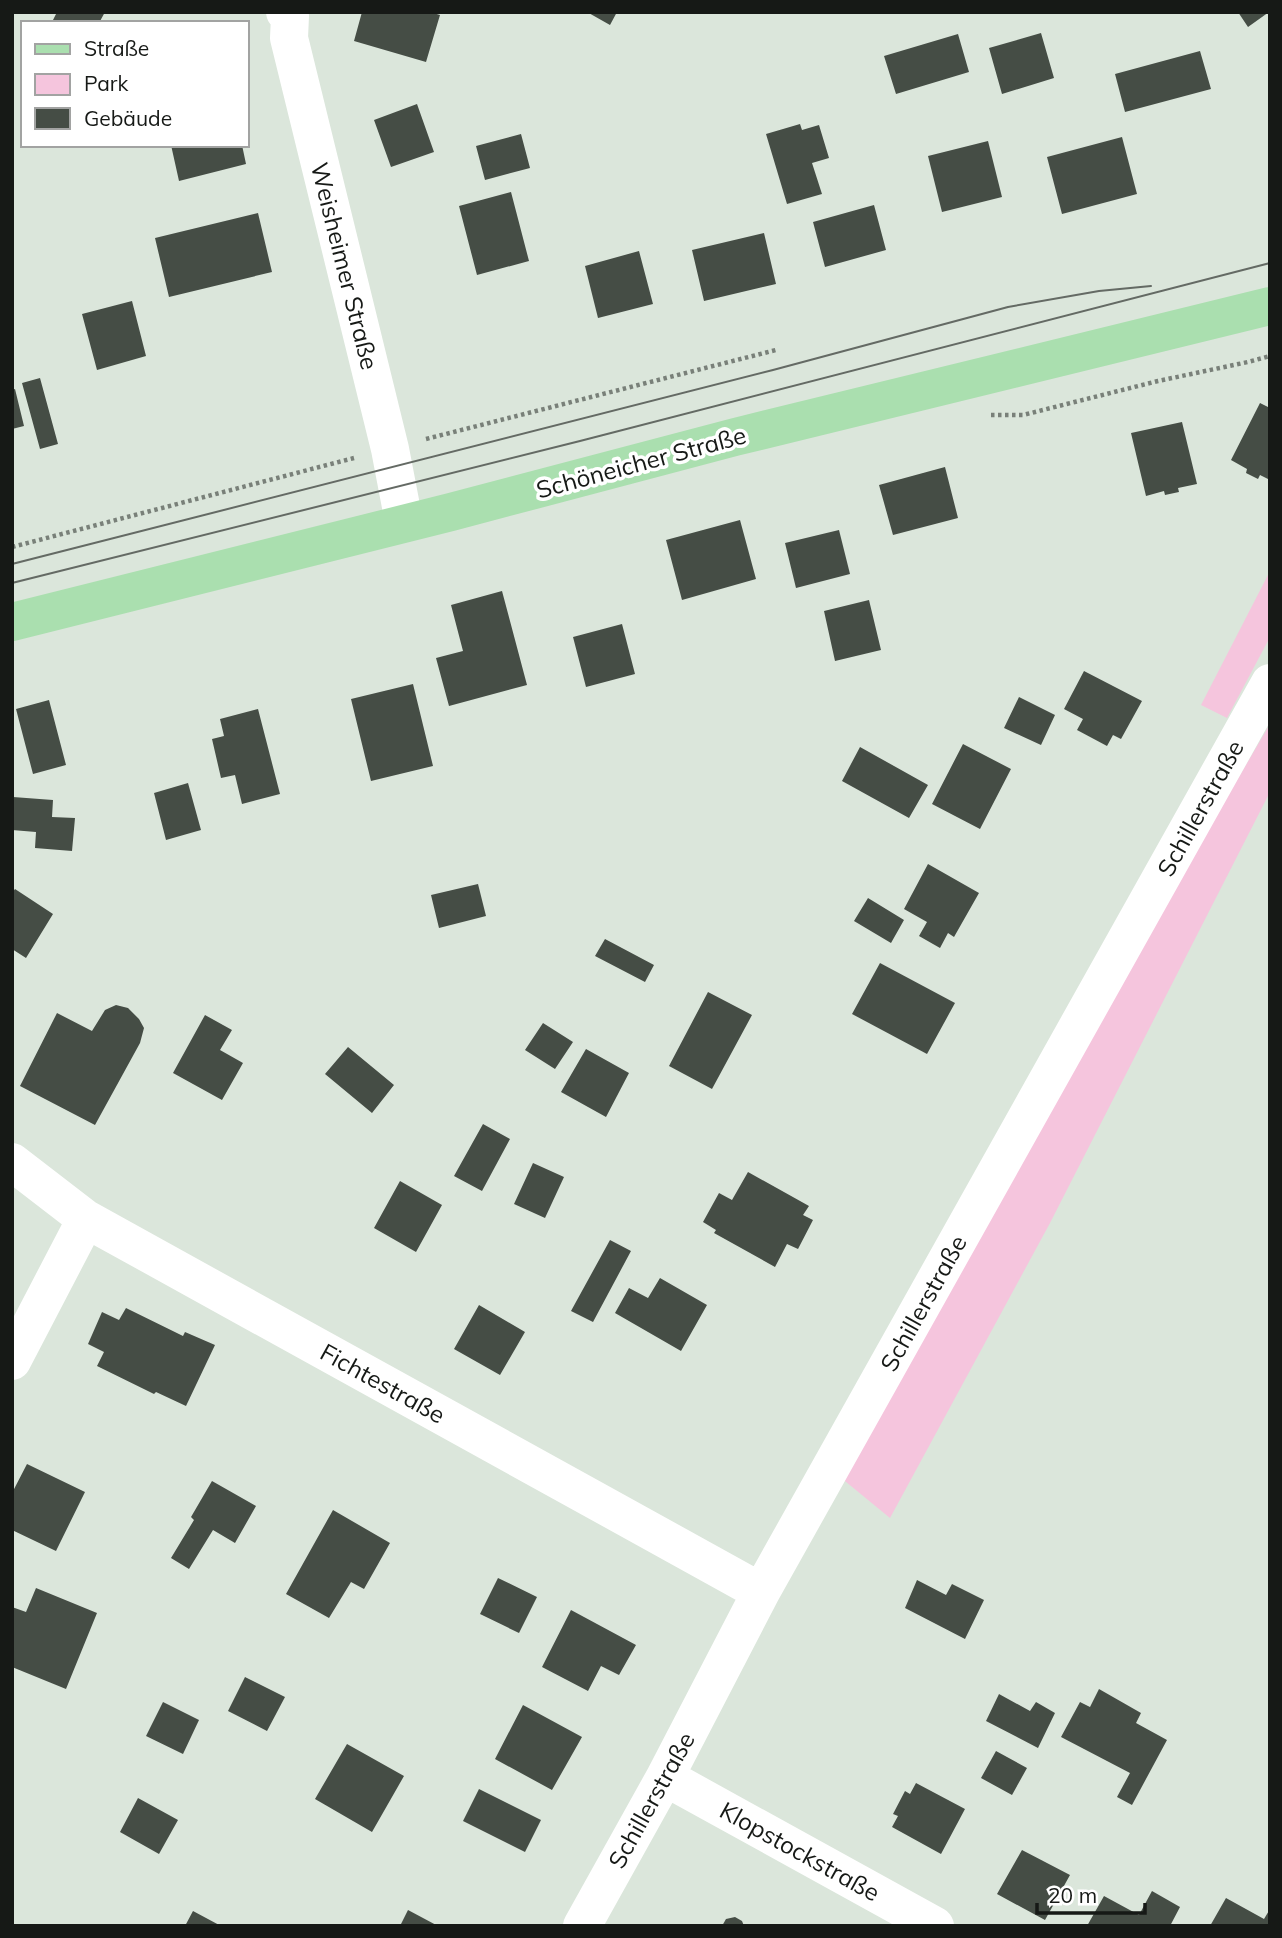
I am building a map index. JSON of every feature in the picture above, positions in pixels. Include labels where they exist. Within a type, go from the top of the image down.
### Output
[{"type":"main road","name":"Schöneicher Straße","points":[[12,622],[736,437],[1270,306]]},
{"type":"street","name":"Weisheimer Straße","points":[[289,14],[289,38],[390,449],[404,522]]},
{"type":"street","name":"Schillerstraße","points":[[582,1926],[665,1777],[761,1592],[1270,683]]},
{"type":"street","name":"Fichtestraße","points":[[12,1162],[86,1219],[761,1592]]},
{"type":"street","points":[[12,1361],[86,1219]]},
{"type":"street","name":"Klopstockstraße","points":[[665,1777],[935,1926]]},
{"type":"path","points":[[983,415],[1023,415],[1270,356]]},
{"type":"green space","points":[[1270,571],[1270,637],[1227,718],[1201,705]]},
{"type":"green space","points":[[1270,724],[1270,792],[1050,1223],[890,1518],[840,1477],[989,1202]]},
{"type":"building","points":[[57,12],[105,12],[100,21],[52,21]]},
{"type":"building","points":[[362,12],[430,12],[440,15],[426,62],[354,41]]},
{"type":"building","points":[[587,12],[617,12],[610,25]]},
{"type":"building","points":[[1238,12],[1269,12],[1248,27]]},
{"type":"building","points":[[1041,33],[1054,78],[1002,94],[989,48]]},
{"type":"building","points":[[958,34],[969,72],[896,94],[884,56]]},
{"type":"building","points":[[1200,51],[1211,89],[1125,112],[1115,74]]},
{"type":"building","points":[[417,104],[434,152],[391,167],[374,120]]},
{"type":"building","points":[[800,124],[802,130],[819,125],[829,158],[812,163],[822,194],[787,204],[766,134]]},
{"type":"building","points":[[521,134],[530,168],[485,180],[476,146]]},
{"type":"building","points":[[1122,137],[1137,194],[1062,214],[1047,157]]},
{"type":"building","points":[[988,141],[1002,197],[942,212],[928,156]]},
{"type":"building","points":[[171,147],[242,147],[246,164],[179,181]]},
{"type":"building","points":[[511,192],[529,261],[477,275],[459,206]]},
{"type":"building","points":[[874,205],[886,250],[825,267],[813,222]]},
{"type":"building","points":[[258,213],[272,272],[169,297],[155,238]]},
{"type":"building","points":[[764,233],[776,284],[704,301],[692,250]]},
{"type":"building","points":[[639,251],[653,304],[598,318],[585,266]]},
{"type":"building","points":[[132,301],[146,356],[97,370],[82,314]]},
{"type":"building","points":[[40,378],[58,444],[40,449],[22,383]]},
{"type":"building","points":[[15,389],[24,426],[12,429],[12,390]]},
{"type":"building","points":[[1260,403],[1270,408],[1270,480],[1260,475],[1258,479],[1246,473],[1247,469],[1231,460]]},
{"type":"building","points":[[1182,422],[1197,484],[1178,488],[1179,492],[1165,495],[1164,491],[1146,496],[1131,433]]},
{"type":"building","points":[[945,467],[958,518],[893,535],[879,485]]},
{"type":"building","points":[[740,520],[756,579],[682,600],[666,540]]},
{"type":"building","points":[[839,530],[850,574],[796,588],[785,543]]},
{"type":"building","points":[[502,591],[527,685],[449,706],[436,658],[463,651],[451,605]]},
{"type":"building","points":[[869,600],[881,650],[835,661],[824,611]]},
{"type":"building","points":[[622,624],[635,674],[586,687],[573,637]]},
{"type":"building","points":[[1084,671],[1142,701],[1121,739],[1113,735],[1107,746],[1077,730],[1083,719],[1064,709]]},
{"type":"building","points":[[413,684],[433,766],[371,781],[351,699]]},
{"type":"building","points":[[1019,697],[1055,715],[1041,745],[1004,728]]},
{"type":"building","points":[[49,700],[66,765],[33,774],[16,709]]},
{"type":"building","points":[[258,709],[280,794],[242,804],[235,775],[221,778],[212,739],[224,736],[220,719]]},
{"type":"building","points":[[963,744],[1011,769],[980,829],[932,804]]},
{"type":"building","points":[[860,747],[928,785],[909,818],[842,781]]},
{"type":"building","points":[[188,783],[201,830],[166,840],[154,793]]},
{"type":"building","points":[[13,797],[53,800],[52,817],[75,818],[72,851],[35,848],[36,832],[12,830]]},
{"type":"building","points":[[928,864],[979,893],[954,937],[948,933],[940,948],[919,936],[927,922],[904,909]]},
{"type":"building","points":[[478,884],[486,916],[439,928],[431,895]]},
{"type":"building","points":[[15,889],[53,914],[26,958],[12,949],[12,893]]},
{"type":"building","points":[[868,898],[904,920],[891,943],[854,921]]},
{"type":"building","points":[[605,939],[654,965],[645,982],[595,956]]},
{"type":"building","points":[[880,963],[955,1003],[927,1054],[852,1014]]},
{"type":"building","points":[[708,992],[752,1015],[712,1089],[669,1066]]},
{"type":"building","points":[[116,1005],[128,1008],[144,1028],[140,1043],[95,1125],[20,1086],[57,1013],[92,1031],[105,1010]]},
{"type":"building","points":[[205,1015],[232,1030],[220,1050],[243,1063],[222,1100],[173,1073]]},
{"type":"building","points":[[543,1023],[573,1042],[555,1069],[525,1050]]},
{"type":"building","points":[[348,1047],[394,1085],[372,1113],[325,1074]]},
{"type":"building","points":[[586,1049],[629,1073],[606,1117],[561,1092]]},
{"type":"building","points":[[483,1124],[510,1139],[482,1191],[454,1176]]},
{"type":"building","points":[[533,1163],[564,1177],[545,1218],[514,1204]]},
{"type":"building","points":[[748,1172],[809,1206],[803,1215],[813,1220],[798,1249],[787,1244],[775,1267],[714,1233],[716,1230],[703,1222],[719,1193],[732,1200]]},
{"type":"building","points":[[400,1181],[442,1205],[416,1252],[374,1228]]},
{"type":"building","points":[[610,1240],[631,1251],[593,1322],[571,1311]]},
{"type":"building","points":[[660,1278],[707,1305],[681,1351],[615,1313],[629,1288],[648,1298]]},
{"type":"building","points":[[479,1305],[525,1332],[500,1375],[454,1349]]},
{"type":"building","points":[[126,1308],[183,1336],[185,1332],[215,1345],[186,1406],[156,1392],[154,1394],[97,1366],[104,1352],[88,1344],[102,1312],[119,1320]]},
{"type":"building","points":[[27,1464],[85,1492],[56,1551],[12,1530],[12,1493]]},
{"type":"building","points":[[212,1481],[256,1506],[235,1543],[213,1530],[189,1569],[171,1558],[194,1520],[191,1517]]},
{"type":"building","points":[[333,1510],[390,1543],[364,1589],[351,1582],[329,1618],[286,1594]]},
{"type":"building","points":[[498,1578],[537,1597],[519,1633],[480,1614]]},
{"type":"building","points":[[917,1580],[946,1595],[952,1584],[984,1600],[965,1639],[905,1608]]},
{"type":"building","points":[[36,1588],[97,1613],[66,1689],[12,1667],[12,1607],[26,1612]]},
{"type":"building","points":[[571,1610],[636,1645],[619,1675],[601,1666],[588,1691],[542,1667]]},
{"type":"building","points":[[245,1677],[285,1697],[267,1731],[228,1711]]},
{"type":"building","points":[[1099,1689],[1141,1713],[1136,1723],[1167,1740],[1132,1805],[1117,1797],[1130,1773],[1061,1737],[1080,1702],[1090,1707]]},
{"type":"building","points":[[999,1694],[1030,1711],[1036,1702],[1055,1713],[1038,1748],[986,1721]]},
{"type":"building","points":[[163,1702],[199,1720],[183,1754],[146,1736]]},
{"type":"building","points":[[523,1705],[582,1737],[552,1790],[495,1759]]},
{"type":"building","points":[[347,1744],[404,1776],[372,1832],[315,1799]]},
{"type":"building","points":[[996,1751],[1027,1768],[1012,1795],[981,1778]]},
{"type":"building","points":[[916,1783],[965,1809],[941,1854],[892,1827],[898,1816],[893,1814],[905,1791],[910,1794]]},
{"type":"building","points":[[479,1789],[541,1820],[525,1852],[463,1821]]},
{"type":"building","points":[[138,1798],[178,1820],[159,1854],[120,1832]]},
{"type":"building","points":[[1022,1850],[1070,1875],[1045,1920],[997,1894]]},
{"type":"building","points":[[1152,1891],[1180,1907],[1170,1926],[1087,1926],[1104,1896],[1139,1915]]},
{"type":"building","points":[[1226,1898],[1264,1919],[1270,1909],[1270,1926],[1210,1926]]},
{"type":"building","points":[[408,1910],[438,1926],[400,1926]]},
{"type":"building","points":[[193,1911],[221,1926],[185,1926]]},
{"type":"building","points":[[735,1917],[742,1921],[744,1926],[722,1926],[726,1919]]},
{"type":"tram line","points":[[12,583],[580,441],[1270,263]]},
{"type":"tram line","points":[[12,564],[773,370],[1008,307],[1099,291],[1151,286]]}]
